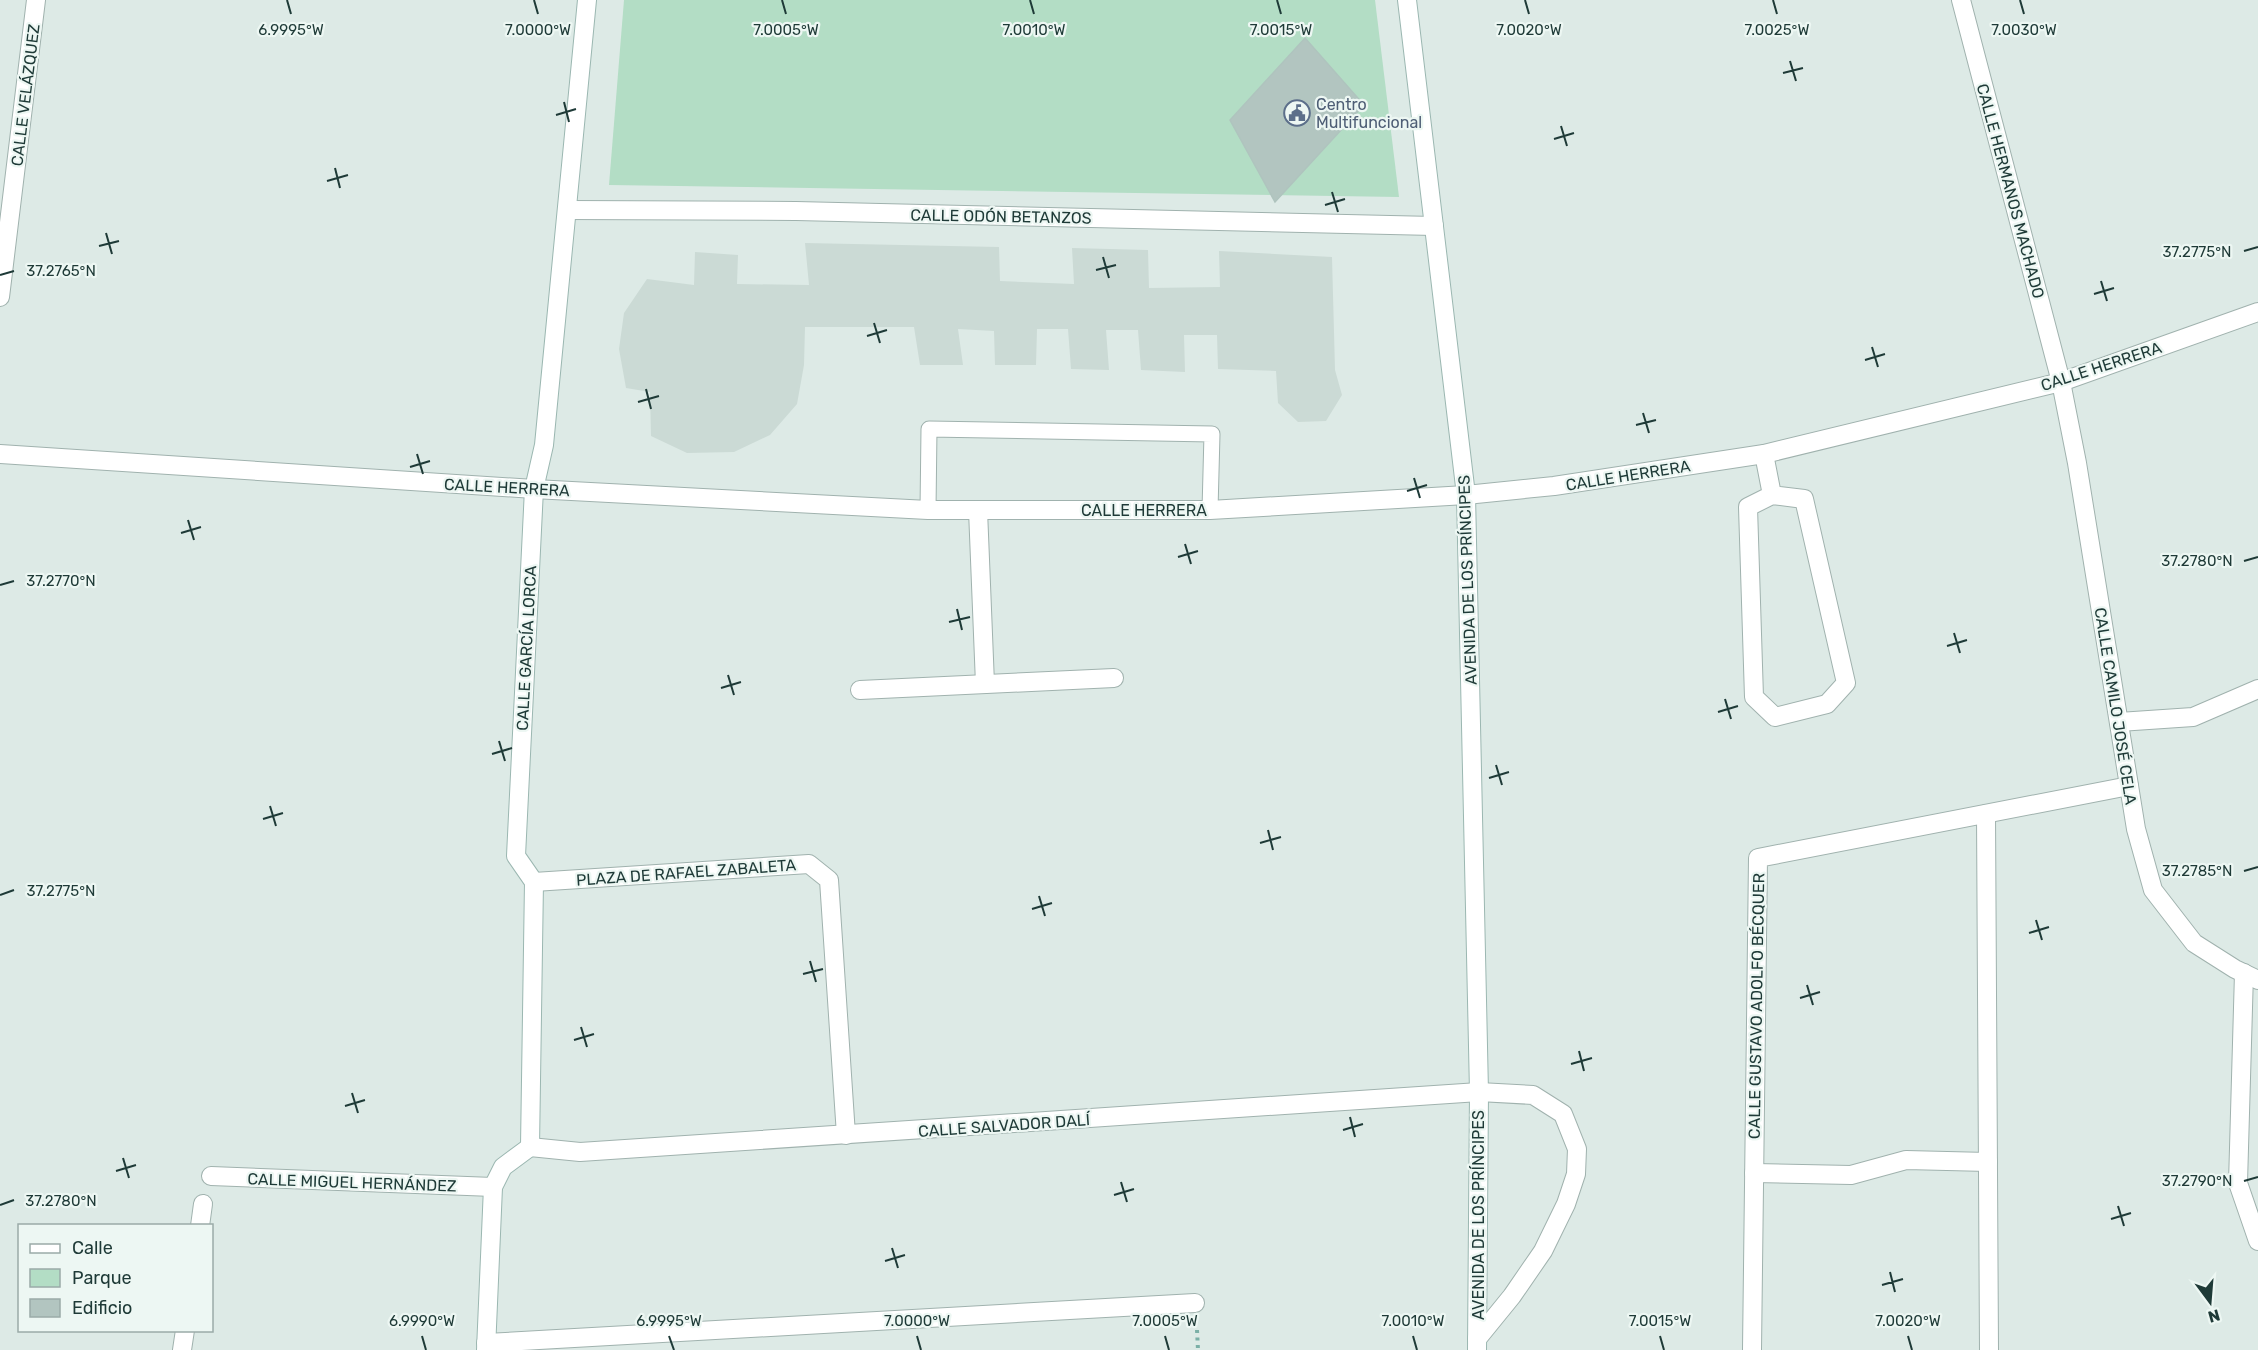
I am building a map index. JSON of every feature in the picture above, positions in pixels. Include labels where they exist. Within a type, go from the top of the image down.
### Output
[{"type":"street","name":"CALLE VELÁZQUEZ","points":[[0,297],[36,0]]},
{"type":"street","name":"CALLE GARCÍA LORCA","points":[[534,882],[516,856],[534,489],[544,445],[587,0]]},
{"type":"street","name":"AVENIDA DE LOS PRÍNCIPES","points":[[1407,0],[1466,495],[1479,1092],[1477,1344]]},
{"type":"street","name":"CALLE HERMANOS MACHADO","points":[[1961,0],[2061,382]]},
{"type":"street","name":"CALLE ODÓN BETANZOS","points":[[568,210],[796,211],[1434,226]]},
{"type":"street","name":"CALLE HERRERA","points":[[0,454],[534,489],[927,510],[1210,510],[1466,495],[1554,486],[1764,454],[2061,382],[2258,312]]},
{"type":"street","name":"CALLE CAMILO JOSÉ CELA","points":[[2061,382],[2077,463],[2136,829],[2153,890],[2194,943],[2251,976]]},
{"type":"street","points":[[1764,454],[1772,495]]},
{"type":"street","points":[[1772,495],[1804,500],[1846,683],[1827,704],[1775,717],[1754,697],[1748,507],[1772,495]]},
{"type":"street","points":[[978,510],[985,684]]},
{"type":"street","points":[[860,690],[1114,678]]},
{"type":"street","points":[[2119,722],[2193,717],[2258,689]]},
{"type":"street","name":"CALLE GUSTAVO ADOLFO BÉCQUER","points":[[1752,1350],[1758,858],[2129,786]]},
{"type":"street","points":[[1986,814],[1989,1350]]},
{"type":"street","name":"PLAZA DE RAFAEL ZABALETA","points":[[534,882],[809,864],[829,880],[846,1135]]},
{"type":"street","points":[[534,882],[530,1147],[503,1167],[493,1187],[486,1346],[1195,1303]]},
{"type":"street","points":[[2251,976],[2238,1183],[2257,1235]]},
{"type":"street","name":"AVENIDA DE LOS PRÍNCIPES","points":[[1477,1344],[1543,1251],[1576,1173],[1577,1149],[1563,1114],[1533,1095],[1479,1092]]},
{"type":"street","name":"CALLE SALVADOR DALÍ","points":[[530,1147],[580,1152],[1479,1092]]},
{"type":"street","points":[[1754,1173],[1851,1175],[1906,1160],[1988,1162]]},
{"type":"street","name":"CALLE MIGUEL HERNÁNDEZ","points":[[211,1176],[493,1187]]},
{"type":"street","points":[[200,1224],[203,1204]]},
{"type":"street","points":[[182,1350],[185,1332]]},
{"type":"lane","points":[[927,510],[929,429],[1212,434],[1210,510]]},
{"type":"shaded area","points":[[805,243],[999,247],[1000,281],[1074,284],[1072,248],[1148,250],[1149,288],[1220,287],[1219,251],[1332,257],[1335,370],[1342,395],[1326,421],[1298,422],[1278,403],[1276,371],[1218,369],[1217,335],[1184,335],[1185,372],[1141,370],[1138,330],[1106,330],[1109,370],[1071,369],[1068,329],[1037,329],[1036,365],[995,365],[994,331],[958,329],[963,365],[920,365],[914,327],[805,327],[804,365],[797,404],[770,435],[734,452],[687,453],[651,436],[650,392],[626,388],[619,349],[624,313],[647,279],[694,285],[695,252],[738,255],[737,284],[809,285]]},
{"type":"green space","points":[[624,0],[1375,0],[1399,197],[609,185]]},
{"type":"building","name":"Centro Multifuncional","points":[[1305,38],[1364,105],[1275,202],[1230,120]]},
{"type":"place","name":"Centro Multifuncional","points":[[1297,113]]}]
